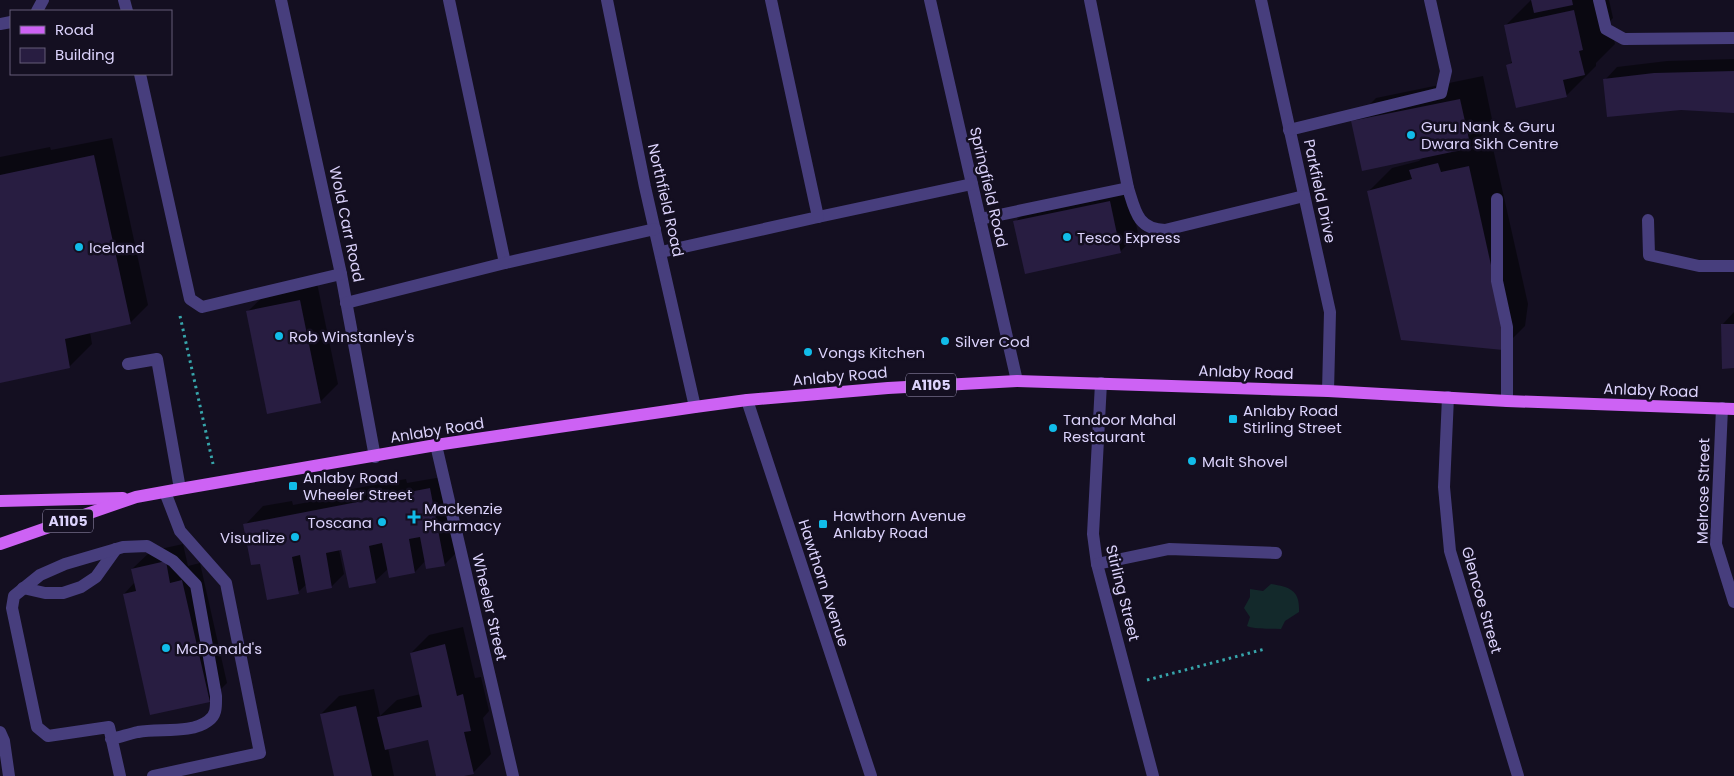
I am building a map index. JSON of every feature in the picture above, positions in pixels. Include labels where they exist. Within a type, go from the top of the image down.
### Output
[{"type":"main road","name":"Anlaby Road","points":[[0,501],[136,497],[436,445],[747,400],[888,388],[1017,381],[1328,391],[1507,401],[1728,408]]},
{"type":"main road","name":"Anlaby Road","points":[[0,544],[136,497]]},
{"type":"street","name":"Wold Carr Road","points":[[281,0],[341,274],[375,457]]},
{"type":"street","points":[[449,0],[505,262]]},
{"type":"street","name":"Northfield Road","points":[[606,0],[695,408]]},
{"type":"street","points":[[771,0],[818,217]]},
{"type":"street","name":"Springfield Road","points":[[930,0],[1017,381]]},
{"type":"street","points":[[1090,0],[1128,188],[1137,216],[1142,222],[1156,230],[1165,230],[1304,196]]},
{"type":"street","name":"Parkfield Drive","points":[[1261,0],[1330,312],[1328,391]]},
{"type":"street","points":[[1289,130],[1441,93],[1446,72],[1430,0]]},
{"type":"street","points":[[1599,0],[1606,29],[1624,39],[1734,38]]},
{"type":"street","points":[[140,75],[190,299],[202,307],[341,274]]},
{"type":"street","points":[[661,252],[972,184]]},
{"type":"street","points":[[980,219],[1128,188]]},
{"type":"street","points":[[1497,199],[1497,281],[1507,327],[1507,401]]},
{"type":"street","points":[[1648,220],[1649,255],[1699,266],[1734,266]]},
{"type":"street","points":[[346,303],[505,262],[655,229]]},
{"type":"street","points":[[128,364],[157,359],[180,489]]},
{"type":"street","name":"Stirling Street","points":[[1101,383],[1093,534],[1097,564],[1153,776]]},
{"type":"street","name":"Glencoe Street","points":[[1448,397],[1444,487],[1450,551],[1518,776]]},
{"type":"street","name":"Hawthorn Avenue","points":[[747,400],[871,776]]},
{"type":"street","name":"Melrose Street","points":[[1728,408],[1716,544],[1734,602]]},
{"type":"street","name":"Wheeler Street","points":[[436,445],[513,776]]},
{"type":"street","points":[[153,776],[260,753],[226,583],[180,531],[165,492]]},
{"type":"street","points":[[146,546],[172,561],[196,585],[216,696],[216,713],[208,721],[194,727],[178,730],[48,736],[37,727],[12,608],[14,596],[23,588],[40,575],[65,564],[123,547],[146,546]]},
{"type":"street","points":[[23,588],[45,593],[63,593],[81,587],[96,577],[116,549]]},
{"type":"street","points":[[1097,564],[1169,550],[1276,553]]},
{"type":"street","points":[[0,732],[4,740],[9,776]]},
{"type":"street","points":[[110,733],[120,776]]},
{"type":"path","points":[[1129,684],[1265,648]]},
{"type":"green space","points":[[1271,584],[1293,591],[1298,599],[1299,612],[1285,621],[1281,629],[1247,626],[1250,617],[1244,608],[1250,597],[1250,589],[1263,591]]},
{"type":"building","points":[[1531,0],[1572,0],[1573,5],[1534,13]]},
{"type":"building","points":[[1574,10],[1583,50],[1579,51],[1585,75],[1563,80],[1567,97],[1516,108],[1506,65],[1512,63],[1504,25]]},
{"type":"building","points":[[1734,71],[1734,113],[1681,110],[1607,117],[1603,79],[1654,73]]},
{"type":"building","name":"Guru Nank & Guru Dwara Sikh Centre","points":[[1460,99],[1471,148],[1362,171],[1351,121]]},
{"type":"building","points":[[94,155],[131,324],[65,339],[70,368],[0,383],[0,175]]},
{"type":"building","points":[[1438,163],[1441,172],[1469,166],[1505,328],[1503,350],[1401,340],[1367,191],[1412,179],[1409,170]]},
{"type":"building","name":"Tesco Express","points":[[1110,201],[1121,253],[1025,274],[1013,221]]},
{"type":"building","name":"Rob Winstanley's","points":[[300,300],[321,403],[267,414],[246,311]]},
{"type":"building","points":[[1721,324],[1734,324],[1734,368],[1722,369]]},
{"type":"building","points":[[430,488],[445,566],[426,569],[420,537],[409,539],[415,573],[389,578],[382,543],[369,546],[376,583],[349,588],[341,550],[326,553],[332,588],[307,593],[300,555],[292,557],[299,594],[267,600],[260,564],[251,565],[243,524]]},
{"type":"building","name":"McDonald's","points":[[166,561],[170,583],[182,580],[210,702],[150,715],[123,594],[136,591],[131,569]]},
{"type":"building","points":[[445,644],[457,696],[463,694],[471,731],[464,732],[474,774],[464,776],[436,776],[428,740],[385,750],[377,717],[422,707],[410,653]]},
{"type":"building","points":[[356,706],[372,776],[334,776],[320,714]]},
{"type":"place","name":"Guru Nank & Guru Dwara Sikh Centre","points":[[1411,135]]},
{"type":"place","name":"Tesco Express","points":[[1067,237]]},
{"type":"place","name":"Iceland","points":[[79,247]]},
{"type":"place","name":"Rob Winstanley's","points":[[279,336]]},
{"type":"place","name":"Silver Cod","points":[[945,341]]},
{"type":"place","name":"Vongs Kitchen","points":[[808,352]]},
{"type":"place","name":"Anlaby Road Stirling Street","points":[[1233,419]]},
{"type":"place","name":"Tandoor Mahal Restaurant","points":[[1053,428]]},
{"type":"place","name":"Malt Shovel","points":[[1192,461]]},
{"type":"place","name":"Anlaby Road Wheeler Street","points":[[293,486]]},
{"type":"place","name":"Mackenzie Pharmacy","points":[[414,517]]},
{"type":"place","name":"Toscana","points":[[382,522]]},
{"type":"place","name":"Hawthorn Avenue Anlaby Road","points":[[823,524]]},
{"type":"place","name":"Visualize","points":[[295,537]]},
{"type":"place","name":"McDonald's","points":[[166,648]]}]
